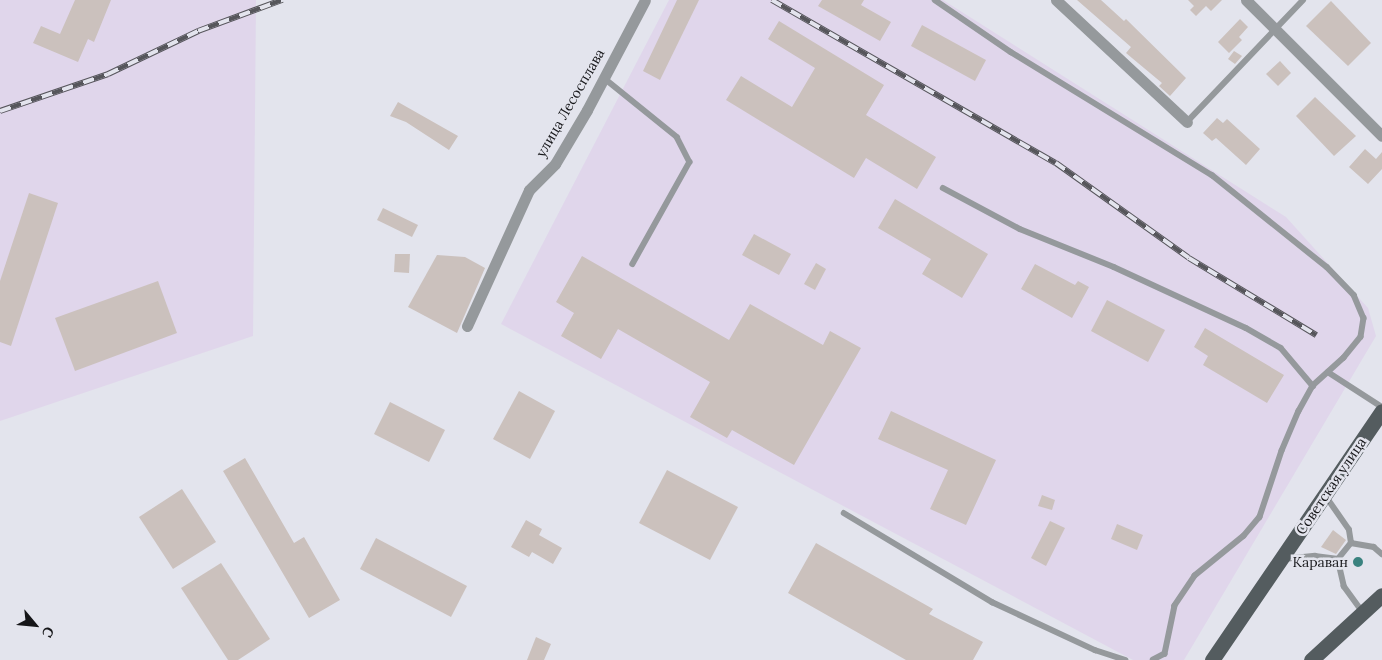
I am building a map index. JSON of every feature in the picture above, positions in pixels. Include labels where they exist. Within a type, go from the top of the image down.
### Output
[{"type":"main road","name":"Советская улица","points":[[1212,660],[1382,411]]},
{"type":"main road","points":[[1310,660],[1382,595]]},
{"type":"street","name":"улица Лесосплава","points":[[467,326],[529,190],[554,164],[604,78],[645,0]]},
{"type":"street","points":[[1056,0],[1187,122]]},
{"type":"street","points":[[1246,0],[1382,136]]},
{"type":"lane","points":[[935,0],[1011,52],[1212,175],[1327,267],[1354,295],[1364,318],[1361,337],[1313,386],[1282,451],[1260,517],[1244,536],[1195,576],[1175,606],[1165,654],[1153,660]]},
{"type":"lane","points":[[1187,122],[1303,0]]},
{"type":"lane","points":[[604,78],[677,137],[690,162],[633,264]]},
{"type":"lane","points":[[943,188],[1020,229],[1122,270],[1246,328],[1281,348],[1313,386]]},
{"type":"lane","points":[[1328,372],[1382,407]]},
{"type":"lane","points":[[1324,495],[1349,530],[1351,543],[1338,559]]},
{"type":"lane","points":[[844,513],[992,602],[1095,650],[1125,660]]},
{"type":"lane","points":[[1351,543],[1374,547],[1382,554]]},
{"type":"lane","points":[[1280,560],[1315,556],[1338,559]]},
{"type":"lane","points":[[1338,559],[1344,586],[1363,612]]},
{"type":"shaded area","points":[[0,0],[256,0],[253,336],[0,421]]},
{"type":"shaded area","points":[[669,0],[943,0],[1286,217],[1368,308],[1376,336],[1184,660],[1133,660],[501,324]]},
{"type":"building","points":[[75,0],[111,0],[94,42],[88,39],[78,62],[33,43],[41,26],[60,34]]},
{"type":"building","points":[[677,0],[699,0],[660,80],[643,71]]},
{"type":"building","points":[[822,0],[864,0],[861,5],[891,22],[880,41],[818,6]]},
{"type":"building","points":[[1077,0],[1101,0],[1124,21],[1126,19],[1186,78],[1170,96],[1159,86],[1162,83],[1126,53],[1131,47]]},
{"type":"building","points":[[1188,0],[1222,0],[1211,11],[1206,6],[1196,16],[1190,10],[1194,6]]},
{"type":"building","points":[[1331,1],[1371,43],[1348,66],[1306,26]]},
{"type":"building","points":[[1240,19],[1248,27],[1239,37],[1242,40],[1229,53],[1218,42]]},
{"type":"building","points":[[779,21],[884,85],[866,115],[936,157],[917,189],[866,158],[854,178],[726,100],[741,76],[792,107],[815,68],[768,39]]},
{"type":"building","points":[[922,25],[986,60],[975,81],[911,46]]},
{"type":"building","points":[[1234,51],[1242,56],[1235,64],[1228,59]]},
{"type":"building","points":[[1280,61],[1291,73],[1278,86],[1266,74]]},
{"type":"building","points":[[1315,97],[1356,136],[1334,156],[1296,116]]},
{"type":"building","points":[[398,102],[458,136],[449,150],[406,122],[390,116]]},
{"type":"building","points":[[1217,118],[1223,123],[1227,119],[1260,149],[1246,165],[1216,138],[1212,141],[1203,133]]},
{"type":"building","points":[[1365,149],[1376,159],[1382,152],[1382,169],[1368,184],[1349,167]]},
{"type":"building","points":[[29,193],[58,203],[11,346],[0,342],[0,281]]},
{"type":"building","points":[[895,199],[988,254],[962,298],[922,274],[931,259],[878,228]]},
{"type":"building","points":[[383,208],[418,225],[412,237],[377,220]]},
{"type":"building","points":[[754,234],[791,254],[779,275],[742,255]]},
{"type":"building","points":[[395,254],[410,254],[409,273],[394,272]]},
{"type":"building","points":[[437,255],[465,257],[485,268],[457,333],[408,307]]},
{"type":"building","points":[[582,256],[729,340],[750,304],[823,345],[830,331],[861,348],[794,465],[732,430],[727,438],[690,417],[710,382],[618,329],[601,359],[561,336],[574,313],[556,302]]},
{"type":"building","points":[[816,263],[826,269],[815,290],[804,284]]},
{"type":"building","points":[[1035,264],[1075,285],[1078,281],[1089,287],[1072,318],[1021,289]]},
{"type":"building","points":[[158,281],[177,333],[75,371],[55,318]]},
{"type":"building","points":[[1107,300],[1165,330],[1148,362],[1091,331]]},
{"type":"building","points":[[1205,328],[1284,375],[1267,403],[1203,365],[1208,356],[1194,347]]},
{"type":"building","points":[[519,391],[555,411],[530,459],[493,439]]},
{"type":"building","points":[[390,402],[445,430],[429,462],[374,434]]},
{"type":"building","points":[[891,411],[996,460],[966,525],[930,509],[948,470],[878,439]]},
{"type":"building","points":[[245,458],[294,543],[304,537],[340,600],[309,618],[223,471]]},
{"type":"building","points":[[667,470],[738,507],[710,560],[639,523]]},
{"type":"building","points":[[182,489],[216,542],[173,569],[139,517]]},
{"type":"building","points":[[1042,495],[1055,500],[1052,510],[1038,506]]},
{"type":"building","points":[[526,520],[542,529],[539,535],[562,548],[553,564],[532,552],[529,557],[511,547]]},
{"type":"building","points":[[1050,521],[1065,528],[1046,566],[1031,558]]},
{"type":"building","points":[[1117,524],[1143,535],[1137,550],[1111,539]]},
{"type":"building","points":[[1333,530],[1346,540],[1336,554],[1321,547]]},
{"type":"building","points":[[376,538],[467,586],[451,617],[360,569]]},
{"type":"building","points":[[816,543],[933,609],[929,614],[983,642],[973,660],[906,660],[788,593]]},
{"type":"building","points":[[221,563],[270,639],[238,660],[228,660],[181,588]]},
{"type":"building","points":[[536,637],[551,644],[544,660],[527,660]]},
{"type":"railway","points":[[0,111],[108,74],[198,31],[282,0]]},
{"type":"railway","points":[[772,0],[1056,163],[1189,258],[1316,335]]},
{"type":"place","name":"Караван","points":[[1358,562]]}]
